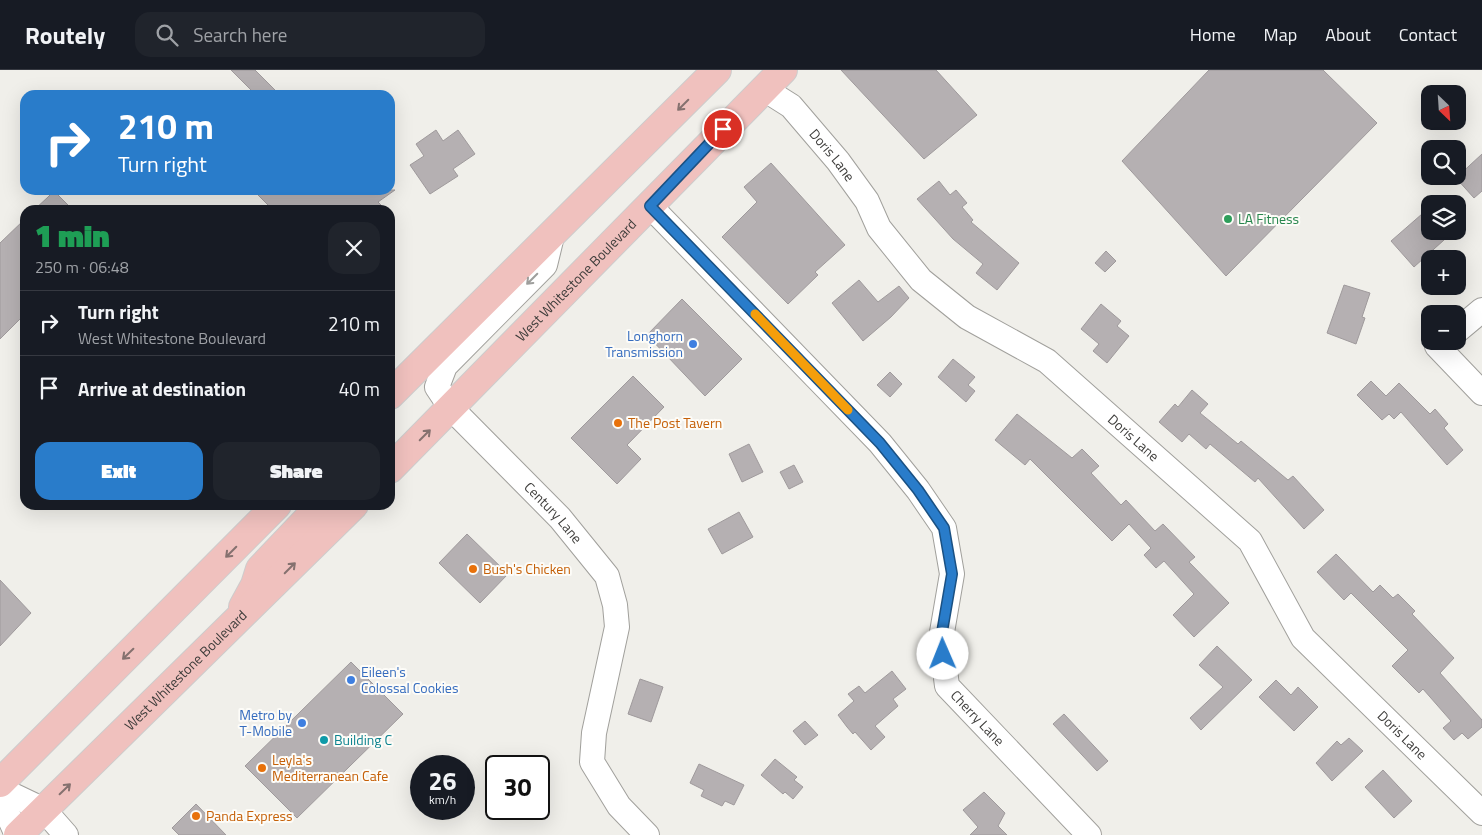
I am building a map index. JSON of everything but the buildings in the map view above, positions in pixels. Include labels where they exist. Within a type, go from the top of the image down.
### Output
[{"type":"main road","points":[[395,390],[717,70]]},
{"type":"main road","name":"West Whitestone Boulevard","points":[[395,464],[650,206],[710,143],[762,79],[783,70]]},
{"type":"main road","points":[[0,783],[273,510]]},
{"type":"main road","points":[[231,628],[255,585],[260,568],[316,510]]},
{"type":"main road","name":"West Whitestone Boulevard","points":[[17,835],[231,628],[349,510]]},
{"type":"street","name":"Doris Lane","points":[[762,79],[790,106],[838,161],[867,201],[878,228],[921,280],[967,317],[1047,361],[1250,541],[1302,638],[1482,813]]},
{"type":"street","name":"Cherry Lane","points":[[650,206],[880,443],[918,490],[944,528],[952,574],[941,638],[947,686],[1089,835]]},
{"type":"street","name":"Century Lane","points":[[552,236],[545,265],[445,366],[437,387],[452,408],[560,518],[607,576],[615,605],[617,627],[594,733],[592,762],[619,806],[648,835]]},
{"type":"street","points":[[1466,323],[1482,310]]},
{"type":"street","points":[[1445,350],[1482,392]]},
{"type":"street","points":[[0,789],[44,810],[66,835]]},
{"type":"street","points":[[0,797],[17,835]]},
{"type":"slow traffic","points":[[755,314],[848,410]]},
{"type":"place","name":"LA Fitness","points":[[1228,219]]},
{"type":"place","name":"Longhorn Transmission","points":[[693,344]]},
{"type":"place","name":"The Post Tavern","points":[[618,423]]},
{"type":"place","name":"Bush's Chicken","points":[[473,569]]},
{"type":"place","name":"Eileen's Colossal Cookies","points":[[351,680]]},
{"type":"place","name":"Metro by T-Mobile","points":[[302,723]]},
{"type":"place","name":"Building C","points":[[324,740]]},
{"type":"place","name":"Leyla's Mediterranean Cafe","points":[[262,768]]},
{"type":"place","name":"Panda Express","points":[[196,816]]},
{"type":"route","points":[[723,129],[650,206],[880,443],[918,490],[944,528],[952,574],[941,638],[943,654]]}]
